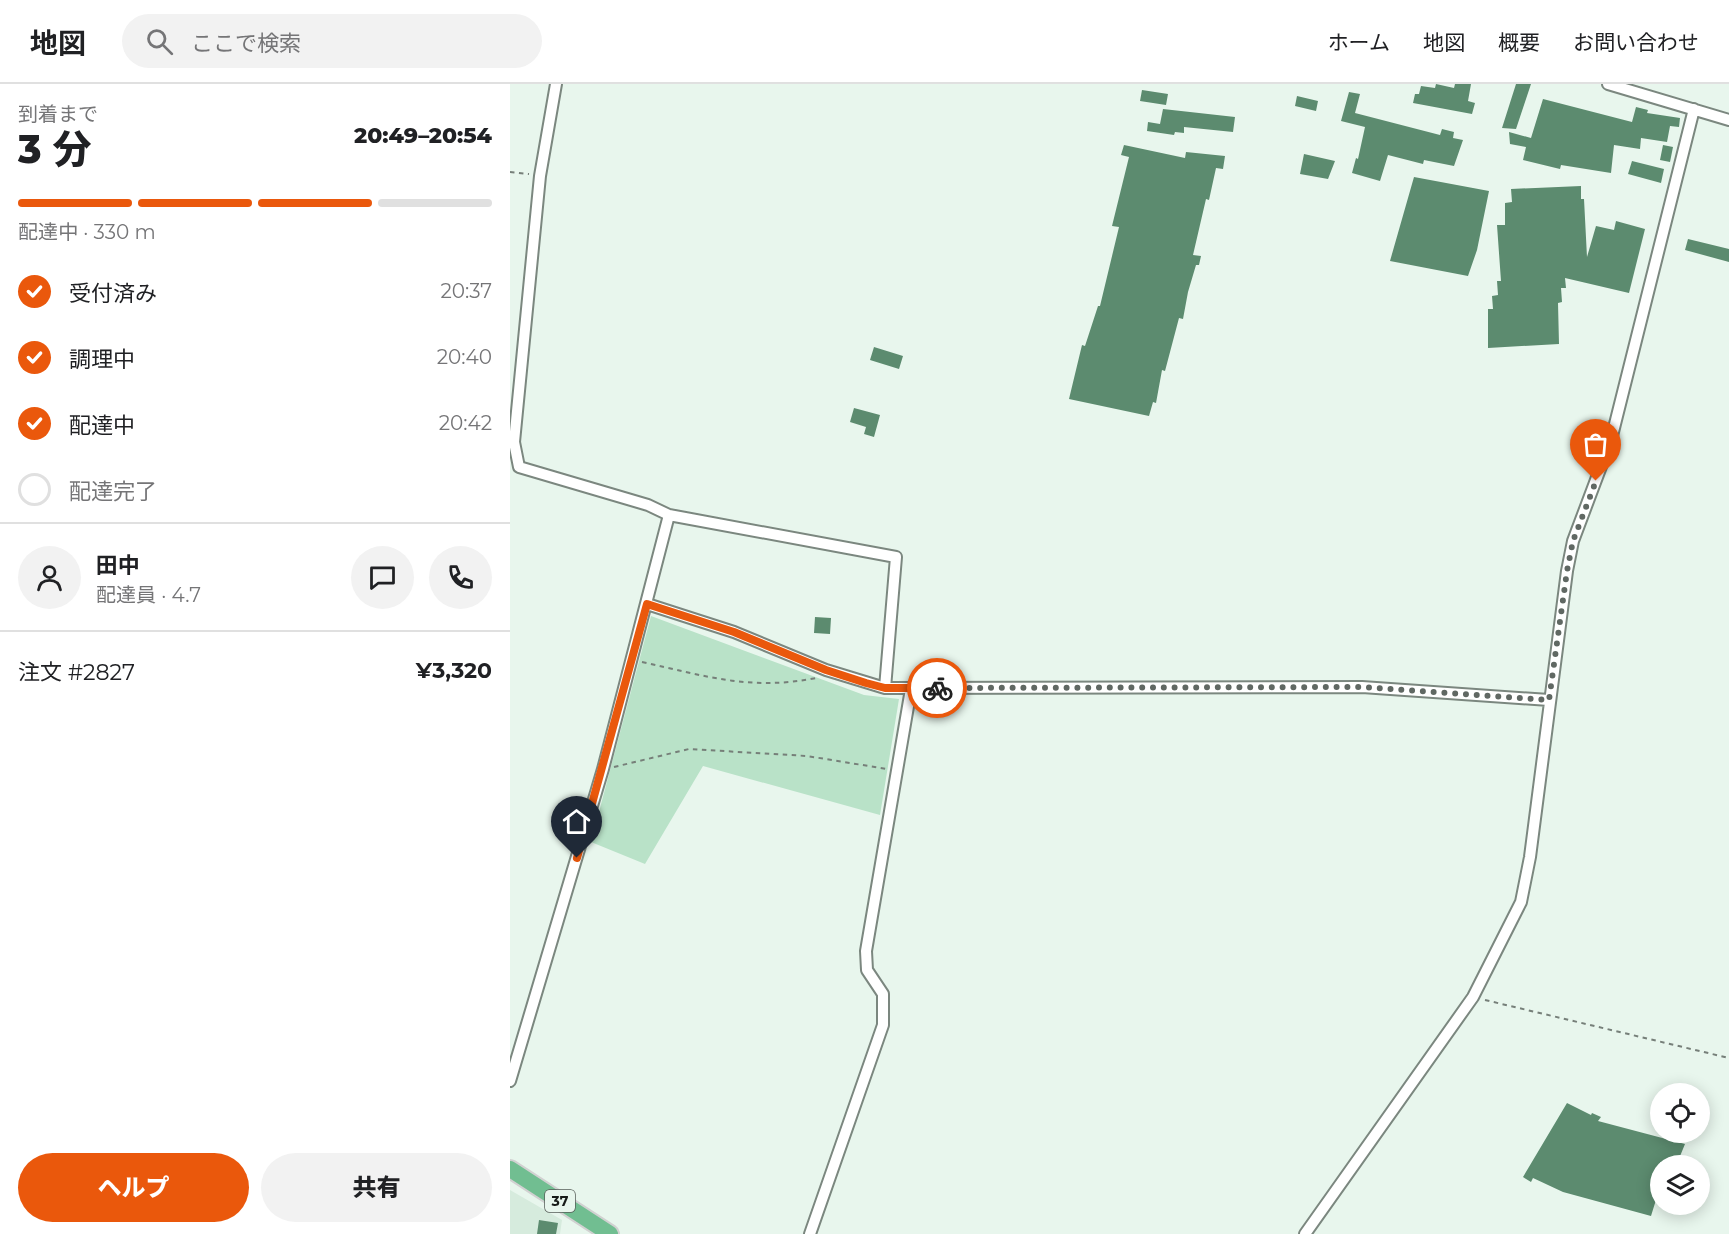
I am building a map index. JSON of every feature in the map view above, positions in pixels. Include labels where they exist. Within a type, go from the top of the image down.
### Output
[{"type":"highway","name":"37","points":[[510,1168],[609,1234]]},
{"type":"street","points":[[556,84],[540,176],[514,442],[515,458],[519,467],[648,505],[669,515],[896,557],[885,688]]},
{"type":"street","points":[[1608,84],[1729,120]]},
{"type":"street","points":[[1305,1234],[1473,997],[1521,902],[1530,857],[1549,700],[1573,541],[1611,441],[1694,110]]},
{"type":"street","points":[[510,1081],[603,770],[669,515]]},
{"type":"street","points":[[647,604],[734,632],[837,674],[885,688],[1362,687],[1549,700]]},
{"type":"street","points":[[810,1234],[883,1025],[885,1009],[883,994],[867,970],[866,951],[912,688]]},
{"type":"path","points":[[510,172],[540,176]]},
{"type":"path","points":[[633,660],[744,684],[789,684],[837,674]]},
{"type":"path","points":[[603,770],[690,750],[807,756],[898,771]]},
{"type":"path","points":[[1473,997],[1729,1058]]},
{"type":"shaded area","points":[[510,1190],[562,1220],[560,1234],[510,1234]]},
{"type":"green space","points":[[651,616],[864,695],[899,699],[880,815],[703,766],[645,864],[591,842]]},
{"type":"building","points":[[1436,84],[1454,88],[1455,84],[1471,84],[1468,101],[1475,103],[1472,114],[1413,103],[1415,94],[1419,94],[1421,86],[1435,88]]},
{"type":"building","points":[[1516,84],[1531,84],[1516,129],[1502,128]]},
{"type":"building","points":[[1142,90],[1168,94],[1166,105],[1140,101]]},
{"type":"building","points":[[1349,92],[1360,94],[1355,113],[1440,135],[1442,129],[1454,132],[1453,138],[1463,140],[1454,166],[1424,160],[1423,164],[1388,155],[1380,181],[1352,173],[1356,158],[1358,159],[1365,127],[1341,121]]},
{"type":"building","points":[[1297,96],[1318,101],[1316,111],[1295,106]]},
{"type":"building","points":[[1543,99],[1632,122],[1636,107],[1648,110],[1647,113],[1680,118],[1679,127],[1670,126],[1667,142],[1641,138],[1640,149],[1614,145],[1611,173],[1561,165],[1560,169],[1523,160],[1526,147],[1510,144],[1509,132],[1531,138]]},
{"type":"building","points":[[1163,109],[1235,117],[1233,132],[1184,127],[1184,133],[1175,132],[1174,135],[1147,131],[1148,122],[1160,124]]},
{"type":"building","points":[[1124,145],[1185,158],[1186,152],[1225,156],[1223,169],[1216,168],[1209,200],[1206,199],[1193,255],[1201,256],[1199,265],[1196,265],[1183,319],[1179,318],[1165,371],[1162,370],[1156,403],[1153,402],[1149,416],[1069,399],[1082,345],[1085,346],[1098,306],[1100,306],[1119,227],[1112,226],[1129,157],[1121,155]]},
{"type":"building","points":[[1663,145],[1673,147],[1670,162],[1660,160]]},
{"type":"building","points":[[1304,154],[1335,161],[1328,179],[1300,174]]},
{"type":"building","points":[[1632,161],[1664,169],[1661,183],[1628,174]]},
{"type":"building","points":[[1414,177],[1489,191],[1477,250],[1468,276],[1390,261]]},
{"type":"building","points":[[1581,186],[1581,199],[1584,199],[1587,257],[1596,226],[1614,230],[1616,221],[1645,229],[1629,293],[1565,278],[1566,288],[1561,288],[1562,302],[1558,303],[1559,344],[1488,348],[1488,309],[1493,309],[1492,296],[1498,295],[1497,281],[1501,281],[1497,225],[1505,225],[1505,203],[1512,202],[1511,189]]},
{"type":"building","points":[[1688,239],[1729,249],[1729,262],[1685,250]]},
{"type":"building","points":[[874,347],[903,356],[899,369],[870,360]]},
{"type":"building","points":[[854,408],[880,415],[874,437],[864,434],[866,427],[850,422]]},
{"type":"building","points":[[815,617],[831,618],[830,634],[814,633]]},
{"type":"building","points":[[1567,1103],[1591,1115],[1592,1113],[1601,1117],[1598,1121],[1650,1135],[1650,1143],[1685,1144],[1680,1155],[1650,1155],[1651,1216],[1563,1192],[1533,1178],[1531,1182],[1523,1177]]},
{"type":"building","points":[[539,1220],[558,1223],[556,1234],[537,1234]]},
{"type":"way so far","points":[[937,688],[1362,687],[1549,700],[1573,541],[1596,481]]},
{"type":"route","points":[[577,858],[647,604],[734,632],[826,670],[866,683],[885,688],[937,688]]}]
